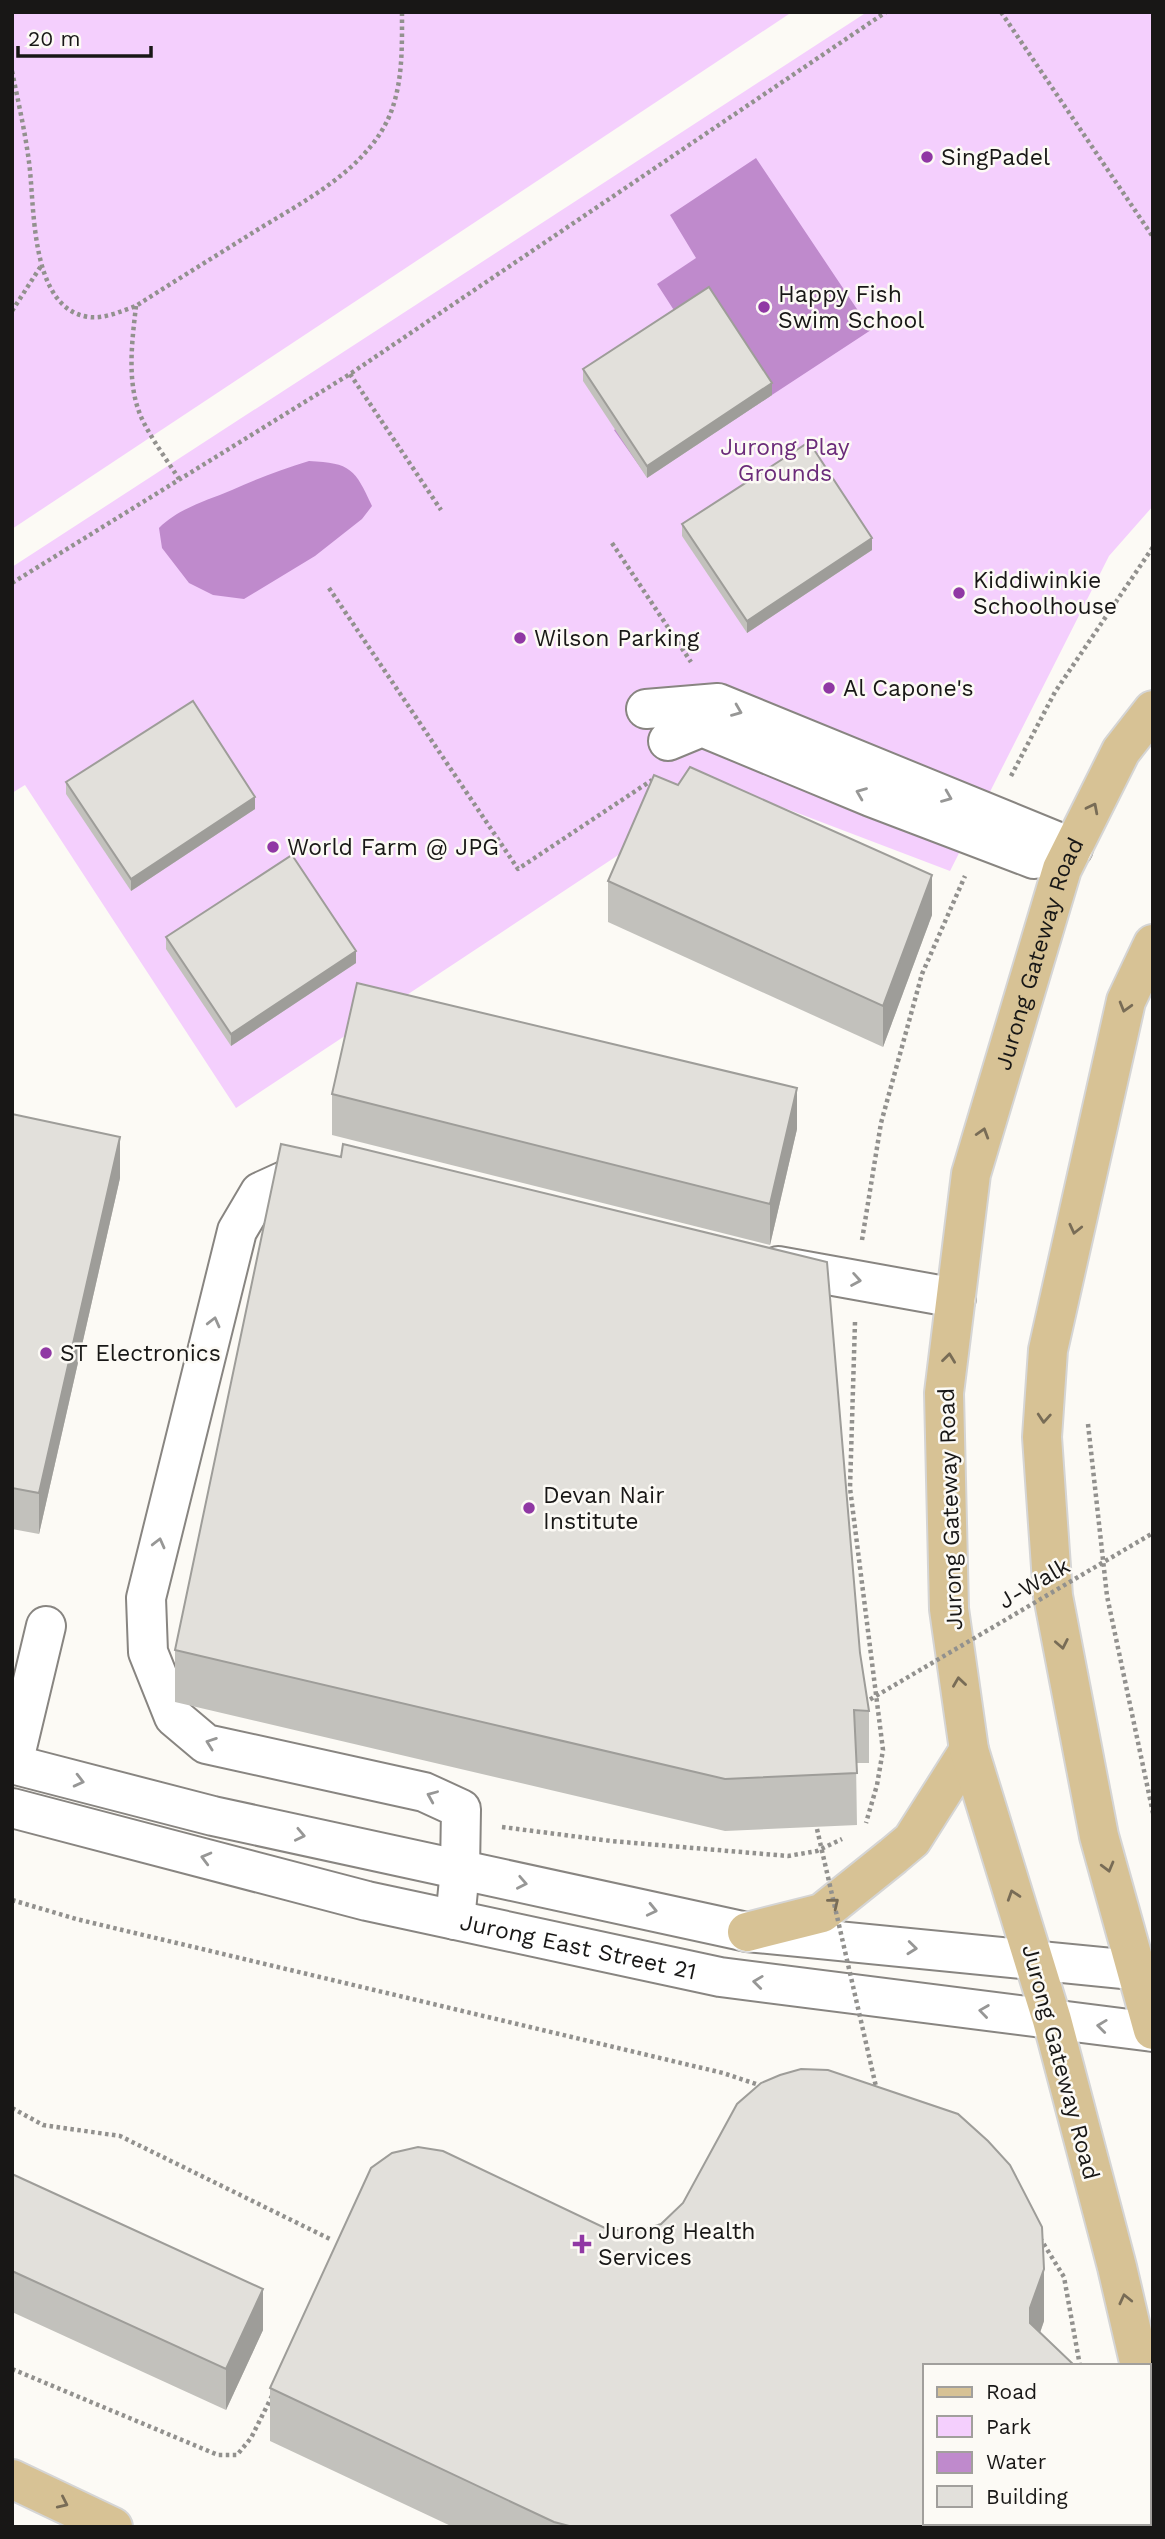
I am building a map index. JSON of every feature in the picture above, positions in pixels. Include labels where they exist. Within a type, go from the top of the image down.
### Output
[{"type":"main road","name":"Jurong Gateway Road","points":[[1140,2364],[1052,2020],[969,1750],[948,1609],[944,1392],[971,1174],[1067,858],[1121,751],[1153,710]]},
{"type":"main road","points":[[1153,944],[1126,1001],[1048,1350],[1042,1437],[1053,1596],[1099,1836],[1144,1971],[1153,2031]]},
{"type":"main road","points":[[747,1932],[822,1913],[893,1856],[912,1840],[969,1750]]},
{"type":"main road","points":[[12,2479],[113,2527]]},
{"type":"street","points":[[646,709],[718,703],[986,827]]},
{"type":"street","points":[[664,758],[702,727],[1067,858]]},
{"type":"street","points":[[358,1176],[344,1173],[295,1176],[260,1192],[237,1231],[146,1598],[148,1652],[174,1717],[206,1744],[424,1792],[461,1809],[460,1870],[455,1920]]},
{"type":"street","points":[[741,1259],[956,1298]]},
{"type":"street","points":[[46,1626],[13,1764],[213,1816],[747,1932],[1144,1971]]},
{"type":"street","name":"Jurong East Street 21","points":[[12,1808],[367,1901],[720,1977],[1153,2031]]},
{"type":"street","points":[[367,1901],[368,1849]]},
{"type":"path","points":[[12,71],[29,162],[41,266],[51,290],[66,308],[88,317],[108,316],[136,306],[324,188],[369,148],[388,118],[397,92],[402,61],[402,12]]},
{"type":"path","points":[[12,583],[350,374],[887,12]]},
{"type":"path","points":[[1001,12],[1153,237]]},
{"type":"path","points":[[12,311],[41,266]]},
{"type":"path","points":[[136,306],[131,351],[135,399],[142,419],[179,479]]},
{"type":"path","points":[[350,374],[440,510]]},
{"type":"path","points":[[612,543],[692,664]]},
{"type":"path","points":[[864,1828],[877,1784],[883,1750],[850,1488],[856,1280],[881,1123],[922,974],[986,827],[1055,692],[1153,547]]},
{"type":"path","points":[[329,588],[518,869],[664,758]]},
{"type":"path","points":[[1088,1421],[1107,1596],[1153,1813]]},
{"type":"path","name":"J-Walk","points":[[860,1705],[1153,1533]]},
{"type":"path","points":[[461,1822],[611,1841],[789,1856],[817,1851],[852,1834]]},
{"type":"path","points":[[817,1829],[880,2104]]},
{"type":"path","points":[[12,1900],[76,1919],[723,2073],[762,2086]]},
{"type":"path","points":[[12,2108],[43,2125],[120,2137],[332,2240]]},
{"type":"path","points":[[1038,2235],[1064,2277],[1080,2364]]},
{"type":"path","points":[[12,2369],[218,2455],[236,2455],[244,2447],[275,2390]]},
{"type":"green space","points":[[12,12],[792,12],[12,529]]},
{"type":"green space","name":"Jurong Play Grounds","points":[[867,12],[1153,12],[1153,506],[1109,556],[950,871],[724,785],[236,1108],[25,785],[12,793],[12,567]]},
{"type":"water","name":"Happy Fish Swim School","points":[[756,158],[871,330],[647,477],[614,430],[710,366],[657,284],[696,258],[670,215]]},
{"type":"water","points":[[309,461],[343,466],[356,476],[372,506],[362,519],[315,556],[244,599],[213,595],[189,583],[162,548],[159,528],[175,515],[193,506]]},
{"type":"building","points":[[709,287],[772,383],[647,466],[583,369]]},
{"type":"building","points":[[809,442],[872,538],[747,621],[682,524]]},
{"type":"building","points":[[193,701],[255,797],[131,879],[66,782]]},
{"type":"building","points":[[690,767],[932,875],[883,1006],[608,881],[654,775],[678,785]]},
{"type":"building","points":[[292,855],[356,951],[231,1034],[166,937]]},
{"type":"building","points":[[357,983],[797,1088],[770,1204],[332,1094]]},
{"type":"building","name":"ST Electronics","points":[[12,1114],[120,1137],[39,1493],[12,1488]]},
{"type":"building","name":"Devan Nair Institute","points":[[281,1144],[341,1157],[343,1144],[827,1262],[860,1653],[869,1711],[854,1710],[857,1773],[725,1779],[175,1650]]},
{"type":"building","points":[[801,2069],[828,2070],[958,2114],[1010,2165],[1042,2227],[1044,2269],[1030,2308],[1030,2323],[1073,2364],[923,2364],[923,2525],[1081,2527],[573,2527],[554,2522],[270,2388],[371,2168],[392,2153],[418,2147],[443,2151],[607,2229],[636,2232],[661,2224],[683,2203],[737,2104],[761,2083]]},
{"type":"building","points":[[12,2174],[263,2289],[226,2369],[12,2271]]},
{"type":"place","name":"SingPadel","points":[[927,157]]},
{"type":"place","name":"Happy Fish Swim School","points":[[764,307]]},
{"type":"place","name":"Kiddiwinkie Schoolhouse","points":[[959,593]]},
{"type":"place","name":"Wilson Parking","points":[[520,638]]},
{"type":"place","name":"Al Capone's","points":[[829,688]]},
{"type":"place","name":"World Farm @ JPG","points":[[273,847]]},
{"type":"place","name":"ST Electronics","points":[[46,1353]]},
{"type":"place","name":"Devan Nair Institute","points":[[529,1508]]},
{"type":"place","name":"Jurong Health Services","points":[[582,2244]]}]
